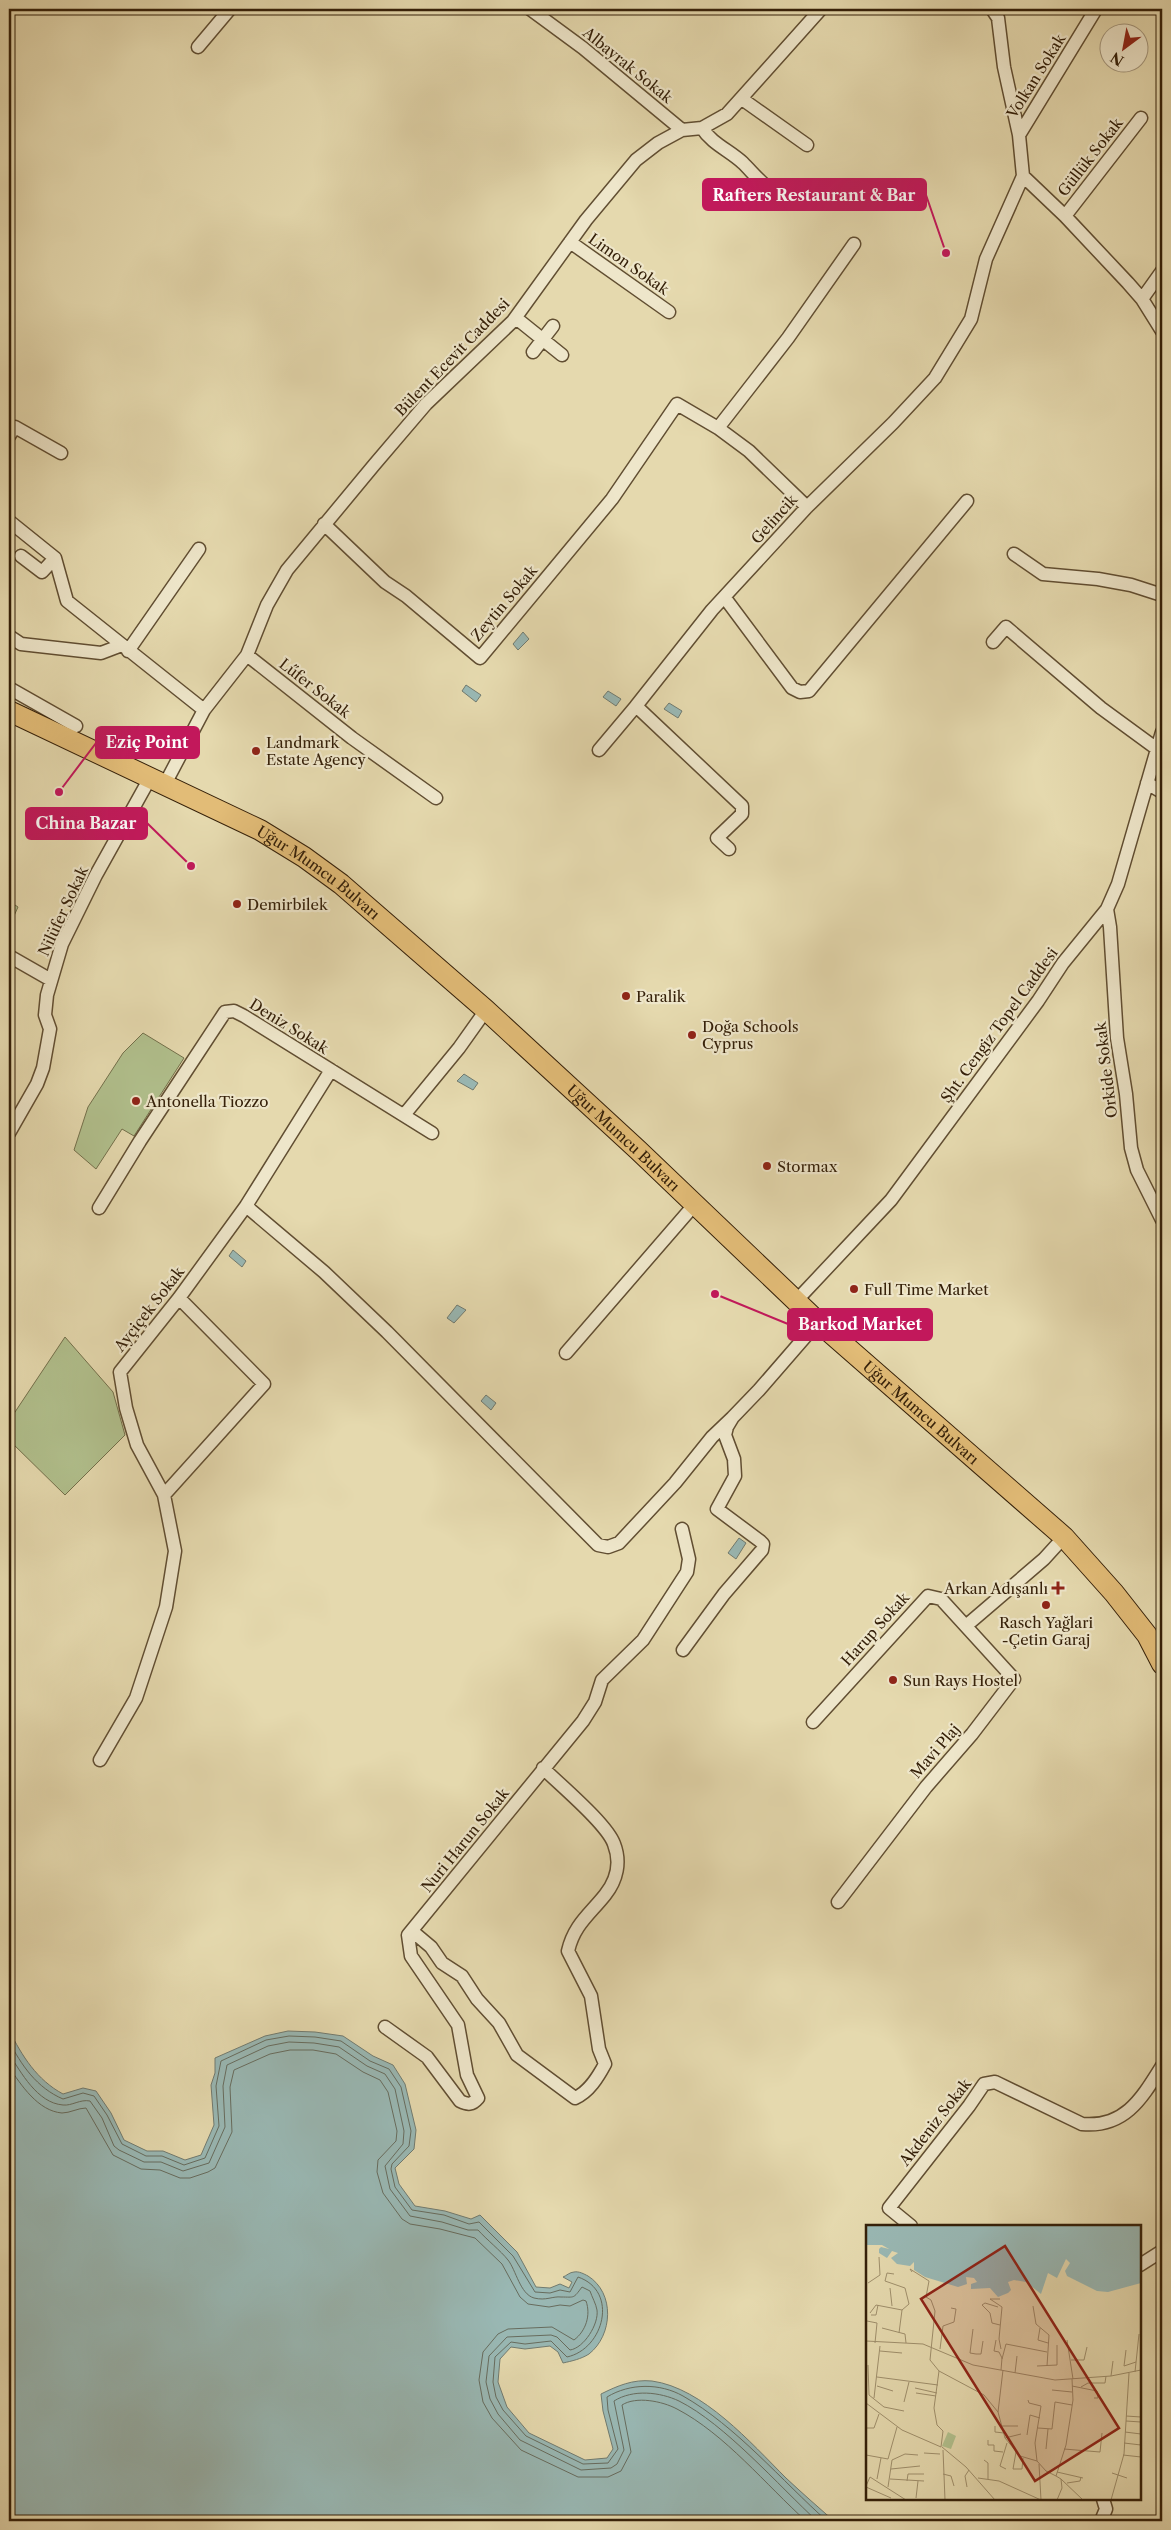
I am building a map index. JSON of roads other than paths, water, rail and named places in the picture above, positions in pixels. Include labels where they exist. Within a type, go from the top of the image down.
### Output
[{"type":"main road","name":"Uğur Mumcu Bulvarı","points":[[9,711],[260,830],[304,857],[341,884],[486,1010],[695,1204],[818,1322],[1064,1537],[1114,1593],[1147,1635],[1162,1664]]},
{"type":"street","points":[[198,47],[230,9]]},
{"type":"street","name":"Albayrak Sokak","points":[[530,9],[583,48],[682,130]]},
{"type":"street","name":"Bülent Ecevit Caddesi","points":[[157,781],[204,710],[247,655],[267,605],[287,570],[426,404],[516,318],[570,242],[636,160],[658,143],[682,130],[702,128],[727,114],[821,9]]},
{"type":"street","points":[[992,9],[998,18],[1004,67],[1018,135],[1023,176],[1065,216],[1142,299],[1162,331]]},
{"type":"street","name":"Volkan Sokak","points":[[1018,135],[1096,9]]},
{"type":"street","points":[[742,99],[807,144]]},
{"type":"street","name":"Güllük Sokak","points":[[1065,216],[1140,118]]},
{"type":"street","points":[[702,128],[710,140],[743,164],[758,180],[771,190]]},
{"type":"street","name":"Gelincik","points":[[599,750],[695,631],[807,507],[893,423],[935,378],[949,358],[971,319],[986,259],[1023,176]]},
{"type":"street","name":"Limon Sokak","points":[[570,242],[669,312]]},
{"type":"street","points":[[807,507],[749,451],[718,428],[788,338],[854,244]]},
{"type":"street","points":[[1142,299],[1162,271]]},
{"type":"street","points":[[516,318],[562,355]]},
{"type":"street","points":[[533,352],[553,326]]},
{"type":"street","name":"Zeytin Sokak","points":[[324,524],[385,582],[406,596],[480,658],[612,499],[677,404],[718,428]]},
{"type":"street","points":[[9,436],[15,427],[61,453]]},
{"type":"street","points":[[725,598],[792,688],[800,692],[809,691],[967,501]]},
{"type":"street","points":[[9,521],[55,558],[67,601],[204,710]]},
{"type":"street","points":[[9,636],[21,644],[101,653],[125,648],[199,549]]},
{"type":"street","points":[[1014,554],[1043,574],[1098,579],[1131,585],[1162,595]]},
{"type":"street","points":[[21,556],[42,572],[55,558]]},
{"type":"street","points":[[993,642],[1006,627],[1101,708],[1157,749]]},
{"type":"street","name":"Lűfer Sokak","points":[[247,655],[352,738],[436,798]]},
{"type":"street","points":[[9,688],[76,726]]},
{"type":"street","points":[[636,706],[742,806],[742,814],[717,838],[729,849]]},
{"type":"street","name":"Şht. Cengiz Topel Caddesi","points":[[796,1300],[891,1200],[1038,1001],[1063,963],[1107,909],[1118,884],[1162,732]]},
{"type":"street","name":"Nilüfer Sokak","points":[[9,1133],[37,1084],[43,1068],[50,1029],[45,1015],[51,980],[62,944],[96,875],[157,781]]},
{"type":"street","points":[[1147,783],[1162,792]]},
{"type":"street","name":"Orkide Sokak","points":[[1107,909],[1110,927],[1117,1038],[1126,1094],[1131,1148],[1137,1170],[1162,1220]]},
{"type":"street","points":[[9,956],[51,980]]},
{"type":"street","points":[[404,1115],[459,1048],[486,1010]]},
{"type":"street","name":"Deniz Sokak","points":[[99,1208],[140,1141],[225,1012],[234,1011],[244,1016],[432,1133]]},
{"type":"street","name":"Ayçiçek Sokak","points":[[100,1760],[136,1698],[166,1606],[175,1551],[164,1495],[137,1445],[126,1408],[120,1372],[179,1298],[246,1206],[331,1070]]},
{"type":"street","points":[[566,1353],[695,1204]]},
{"type":"street","points":[[246,1206],[324,1272],[387,1332],[598,1545],[608,1547],[619,1543],[675,1483],[712,1437],[759,1390],[818,1322]]},
{"type":"street","points":[[164,1495],[264,1384],[179,1298]]},
{"type":"street","points":[[683,1650],[724,1594],[762,1550],[763,1544],[760,1541],[717,1509],[735,1476],[734,1460],[725,1435],[733,1417]]},
{"type":"street","name":"Nuri Harun Sokak","points":[[412,1932],[543,1768],[583,1722],[595,1702],[602,1680],[643,1640],[687,1572],[689,1559],[682,1529]]},
{"type":"street","points":[[967,1625],[1044,1559],[1064,1537]]},
{"type":"street","name":"Harup Sokak","points":[[813,1722],[924,1599],[934,1596],[941,1599],[967,1625]]},
{"type":"street","name":"Mavi Plaj","points":[[838,1902],[926,1787],[978,1726],[1014,1679],[967,1625]]},
{"type":"street","points":[[385,2027],[427,2057],[460,2101],[466,2105],[473,2104],[478,2098],[467,2075],[458,2025],[411,1956],[408,1935],[412,1932],[431,1947],[442,1963],[462,1976],[477,2000],[500,2023],[517,2055],[575,2098],[581,2095],[598,2077],[605,2064],[598,2049],[591,1996],[568,1951],[571,1936],[609,1890],[616,1877],[618,1865],[614,1843],[602,1827],[543,1768]]},
{"type":"street","name":"Akdeniz Sokak","points":[[910,2225],[889,2208],[984,2084],[995,2082],[1082,2124],[1096,2125],[1121,2116],[1136,2105],[1162,2066]]},
{"type":"street","points":[[1141,2264],[1162,2251]]},
{"type":"street","points":[[1101,2521],[1106,2509],[1103,2500]]},
{"type":"water","points":[[523,632],[529,639],[518,650],[513,644]]},
{"type":"water","points":[[466,685],[481,695],[476,702],[462,691]]},
{"type":"water","points":[[608,691],[621,699],[616,706],[603,697]]},
{"type":"water","points":[[669,703],[682,711],[678,718],[664,709]]},
{"type":"water","points":[[464,1074],[478,1083],[473,1090],[457,1081]]},
{"type":"water","points":[[233,1250],[246,1261],[242,1267],[229,1256]]},
{"type":"water","points":[[457,1305],[466,1310],[454,1323],[447,1318]]},
{"type":"water","points":[[486,1395],[496,1403],[491,1410],[481,1401]]},
{"type":"water","points":[[739,1538],[746,1543],[736,1559],[728,1553]]},
{"type":"water","points":[[9,2030],[19,2049],[45,2082],[63,2094],[83,2088],[96,2091],[111,2113],[124,2140],[147,2151],[163,2151],[185,2160],[201,2155],[214,2125],[211,2085],[215,2073],[215,2058],[265,2036],[288,2031],[315,2032],[343,2036],[373,2056],[393,2065],[405,2084],[416,2130],[414,2149],[395,2168],[399,2184],[415,2206],[445,2211],[471,2219],[480,2215],[517,2252],[536,2287],[550,2288],[560,2284],[569,2288],[572,2282],[563,2277],[578,2272],[588,2276],[597,2283],[607,2303],[608,2314],[603,2336],[589,2354],[580,2359],[563,2363],[558,2352],[550,2346],[525,2349],[511,2347],[500,2359],[498,2382],[507,2407],[529,2433],[585,2460],[607,2458],[613,2449],[603,2411],[601,2394],[619,2386],[638,2381],[652,2381],[671,2386],[690,2394],[725,2419],[834,2521],[9,2521]]},
{"type":"place","name":"Rafters Restaurant & Bar","points":[[946,253]]},
{"type":"place","name":"Landmark Estate Agency","points":[[256,751]]},
{"type":"place","name":"Eziç Point","points":[[59,792]]},
{"type":"place","name":"China Bazar","points":[[191,866]]},
{"type":"place","name":"Demirbilek","points":[[237,904]]},
{"type":"place","name":"Paralik","points":[[626,996]]},
{"type":"place","name":"Doğa Schools Cyprus","points":[[692,1035]]},
{"type":"place","name":"Antonella Tiozzo","points":[[136,1101]]},
{"type":"place","name":"Stormax","points":[[767,1166]]},
{"type":"place","name":"Full Time Market","points":[[854,1289]]},
{"type":"place","name":"Barkod Market","points":[[715,1294]]},
{"type":"place","name":"Arkan Adışanlı","points":[[1058,1588]]},
{"type":"place","name":"Rasch Yağlari -Çetin Garaj","points":[[1046,1605]]},
{"type":"place","name":"Sun Rays Hostel","points":[[893,1680]]}]
